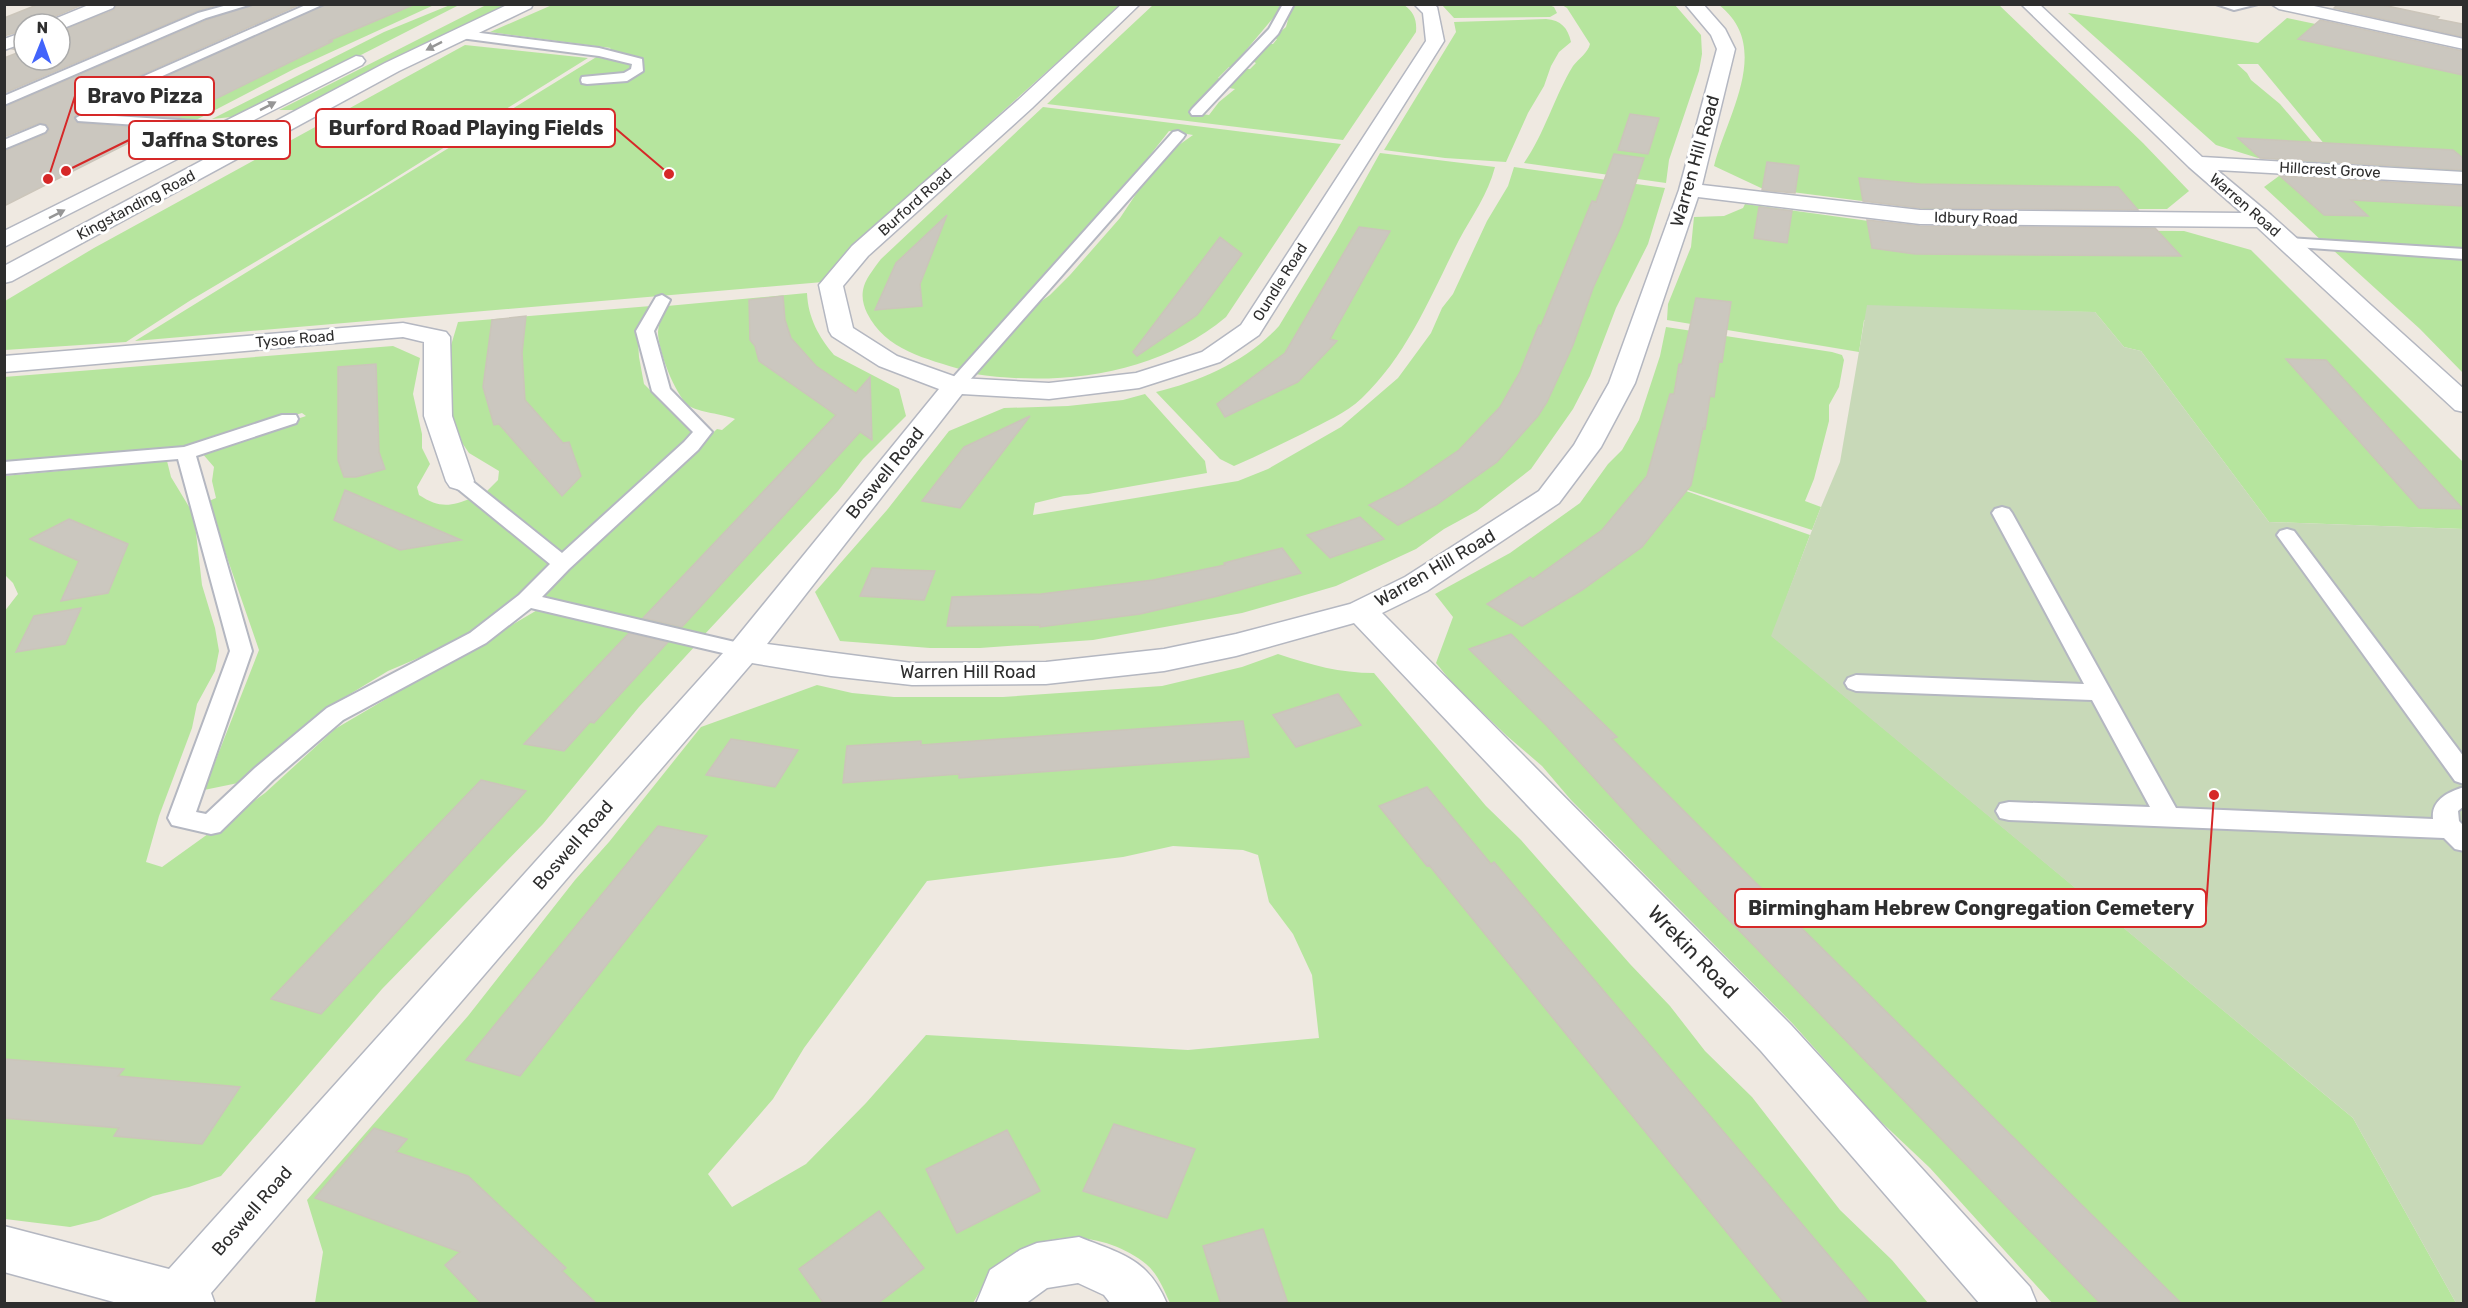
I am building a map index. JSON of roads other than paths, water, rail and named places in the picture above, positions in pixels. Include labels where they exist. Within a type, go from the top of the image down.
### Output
[{"type":"street","points":[[72,18],[107,4]]},
{"type":"street","name":"Kingstanding Road","points":[[4,276],[382,72],[457,34],[525,4]]},
{"type":"street","name":"Burford Road","points":[[955,386],[888,361],[841,331],[831,285],[860,251],[1026,104],[1132,4]]},
{"type":"street","name":"Oundle Road","points":[[955,386],[1048,391],[1139,380],[1211,357],[1250,330],[1435,41],[1431,11],[1422,4]]},
{"type":"street","name":"Warren Hill Road","points":[[744,651],[831,665],[912,674],[1046,673],[1164,660],[1236,645],[1361,611],[1416,584],[1550,496],[1587,447],[1622,383],[1690,189],[1726,49],[1719,33],[1693,4]]},
{"type":"street","name":"Warren Road","points":[[2029,4],[2196,163],[2263,220],[2463,404]]},
{"type":"street","points":[[2279,4],[2463,44]]},
{"type":"street","name":"Kingstanding Road","points":[[4,240],[377,51]]},
{"type":"street","name":"Hillcrest Grove","points":[[2196,163],[2463,178]]},
{"type":"street","name":"Idbury Road","points":[[1690,189],[1920,217],[2263,220]]},
{"type":"street","points":[[4,245],[50,252]]},
{"type":"street","name":"Tysoe Road","points":[[4,364],[403,330],[438,337],[438,416],[460,482]]},
{"type":"street","name":"Boswell Road","points":[[184,1299],[744,651],[955,386]]},
{"type":"street","name":"Wrekin Road","points":[[1361,611],[1776,1038],[2013,1304]]},
{"type":"street","points":[[4,1249],[184,1299]]},
{"type":"street","points":[[1000,1304],[1007,1287],[1037,1266],[1079,1260],[1121,1278],[1143,1304]]},
{"type":"lane","points":[[4,100],[202,15],[247,4]]},
{"type":"lane","points":[[108,95],[319,4]]},
{"type":"lane","points":[[1197,112],[1274,31],[1289,4]]},
{"type":"lane","points":[[2221,4],[2234,7],[2253,4]]},
{"type":"lane","points":[[457,34],[599,52],[638,62],[637,71],[627,77],[587,80]]},
{"type":"lane","points":[[83,118],[226,128]]},
{"type":"lane","points":[[4,145],[39,129]]},
{"type":"lane","points":[[955,386],[1178,135]]},
{"type":"lane","points":[[2288,243],[2463,254]]},
{"type":"lane","points":[[186,453],[241,651],[181,818],[210,825],[264,774],[335,714],[478,638],[527,600],[562,564],[692,446],[703,432],[661,391],[645,331],[662,300]]},
{"type":"lane","points":[[4,468],[186,453],[289,419]]},
{"type":"lane","points":[[460,482],[562,564]]},
{"type":"lane","points":[[2002,513],[2168,817]]},
{"type":"lane","points":[[2287,535],[2463,775]]},
{"type":"lane","points":[[527,600],[744,651]]},
{"type":"lane","points":[[1856,683],[2100,692]]},
{"type":"lane","points":[[2457,835],[2445,817],[2445,807],[2452,800],[2463,796]]},
{"type":"lane","points":[[2009,811],[2168,817],[2457,835]]},
{"type":"place","name":"Jaffna Stores","points":[[66,171]]},
{"type":"place","name":"Burford Road Playing Fields","points":[[669,174]]},
{"type":"place","name":"Bravo Pizza","points":[[48,179]]},
{"type":"place","name":"Birmingham Hebrew Congregation Cemetery","points":[[2214,795]]}]
